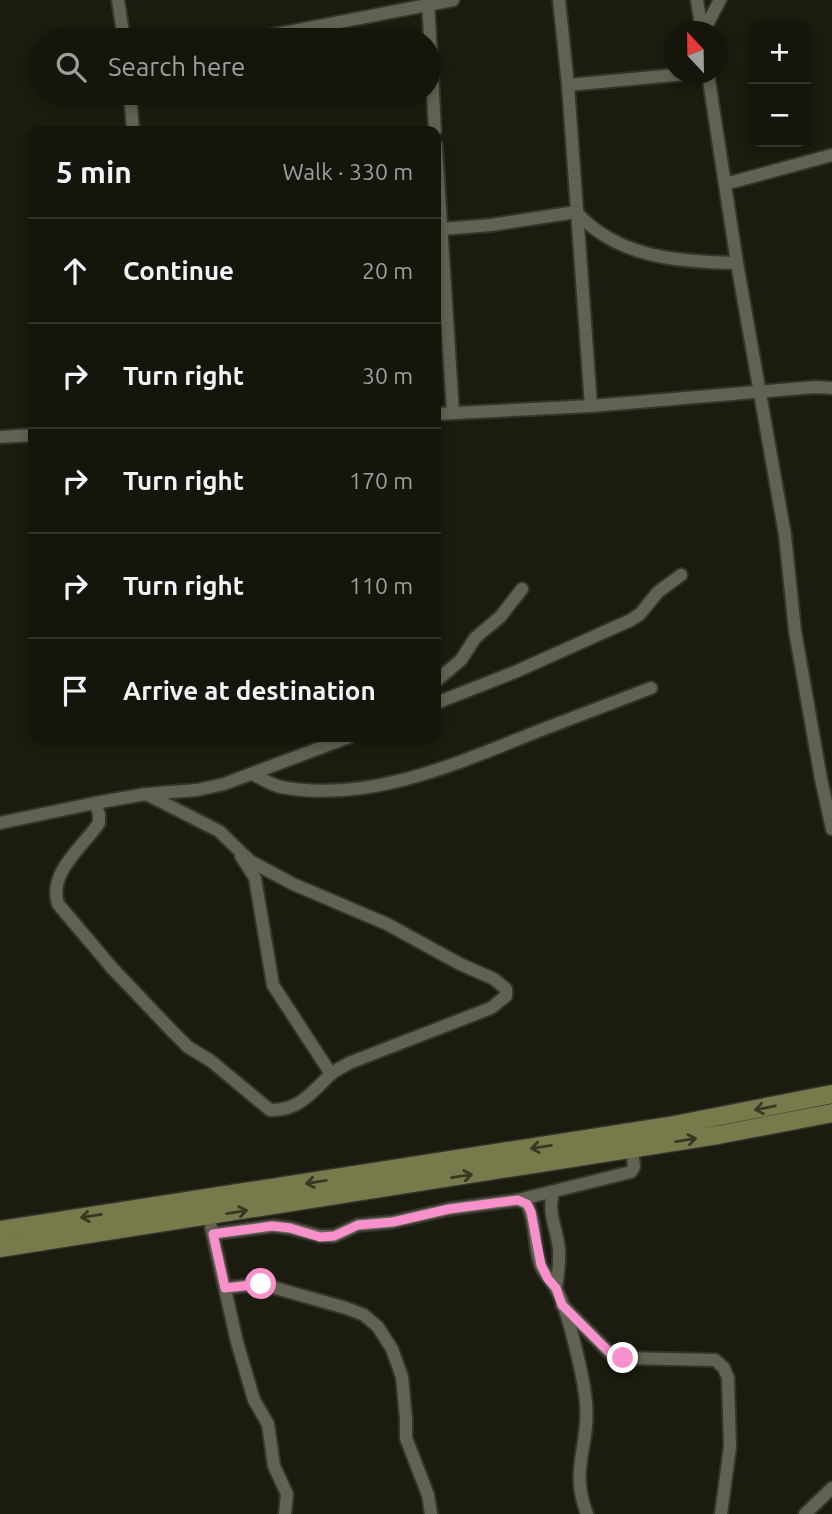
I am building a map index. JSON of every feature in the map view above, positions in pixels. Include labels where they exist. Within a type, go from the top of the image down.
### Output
[{"type":"main road","points":[[0,1230],[669,1126],[832,1094]]},
{"type":"main road","points":[[0,1248],[211,1225],[832,1113]]},
{"type":"street","points":[[118,0],[122,28]]},
{"type":"street","points":[[304,28],[428,2],[453,0]]},
{"type":"street","points":[[559,0],[568,85],[591,406]]},
{"type":"street","points":[[697,0],[700,21]]},
{"type":"street","points":[[708,21],[720,0]]},
{"type":"street","points":[[428,2],[429,28]]},
{"type":"street","points":[[568,85],[664,76]]},
{"type":"street","points":[[709,84],[737,263],[785,535],[795,631],[832,829]]},
{"type":"street","points":[[131,105],[133,126]]},
{"type":"street","points":[[434,105],[435,126]]},
{"type":"street","points":[[724,184],[832,155]]},
{"type":"street","points":[[442,229],[491,225],[576,212]]},
{"type":"street","points":[[576,212],[589,227],[605,237],[642,253],[671,260],[737,263]]},
{"type":"street","points":[[441,216],[441,252]]},
{"type":"street","points":[[441,287],[453,414]]},
{"type":"street","points":[[441,414],[832,388]]},
{"type":"street","points":[[0,437],[28,435]]},
{"type":"street","points":[[441,701],[515,672],[631,620],[640,614],[658,592],[681,575]]},
{"type":"street","points":[[441,677],[461,660],[475,638],[500,617],[522,589]]},
{"type":"street","points":[[252,774],[278,787],[311,790],[351,789],[402,780],[467,759],[651,688]]},
{"type":"street","points":[[0,823],[146,794],[197,790],[252,774],[336,742]]},
{"type":"street","points":[[95,803],[100,814],[99,823],[58,877],[55,894],[58,904],[113,969],[188,1046],[211,1060],[270,1110],[281,1111],[304,1100],[314,1094],[331,1074],[349,1063],[491,1007],[506,996],[506,989],[494,979],[460,964],[387,924],[293,884],[250,861],[219,831],[146,794]]},
{"type":"street","points":[[235,847],[254,877],[272,985],[331,1074]]},
{"type":"street","points":[[285,1514],[287,1494],[274,1466],[268,1424],[254,1400],[237,1342],[211,1225],[272,1226],[320,1237],[334,1236],[358,1225],[393,1222],[449,1209],[518,1200],[631,1172],[634,1167],[632,1149]]},
{"type":"street","points":[[553,1193],[550,1202],[559,1248],[556,1288]]},
{"type":"street","points":[[518,1200],[527,1204],[531,1212],[541,1265],[556,1288],[570,1329],[586,1401],[587,1434],[582,1449],[578,1482],[587,1514]]},
{"type":"street","points":[[225,1288],[261,1284],[346,1308],[364,1315],[378,1327],[392,1349],[401,1377],[407,1419],[406,1438],[428,1495],[431,1514]]},
{"type":"street","points":[[562,1305],[610,1353],[623,1358],[715,1360],[724,1368],[728,1378],[730,1447],[724,1486],[725,1510]]},
{"type":"street","points":[[805,1514],[832,1488]]},
{"type":"route","points":[[261,1284],[225,1288],[213,1234],[272,1226],[320,1237],[334,1236],[358,1225],[393,1222],[449,1209],[518,1200],[527,1204],[531,1212],[541,1265],[556,1288],[562,1305],[610,1353],[623,1358]]}]
